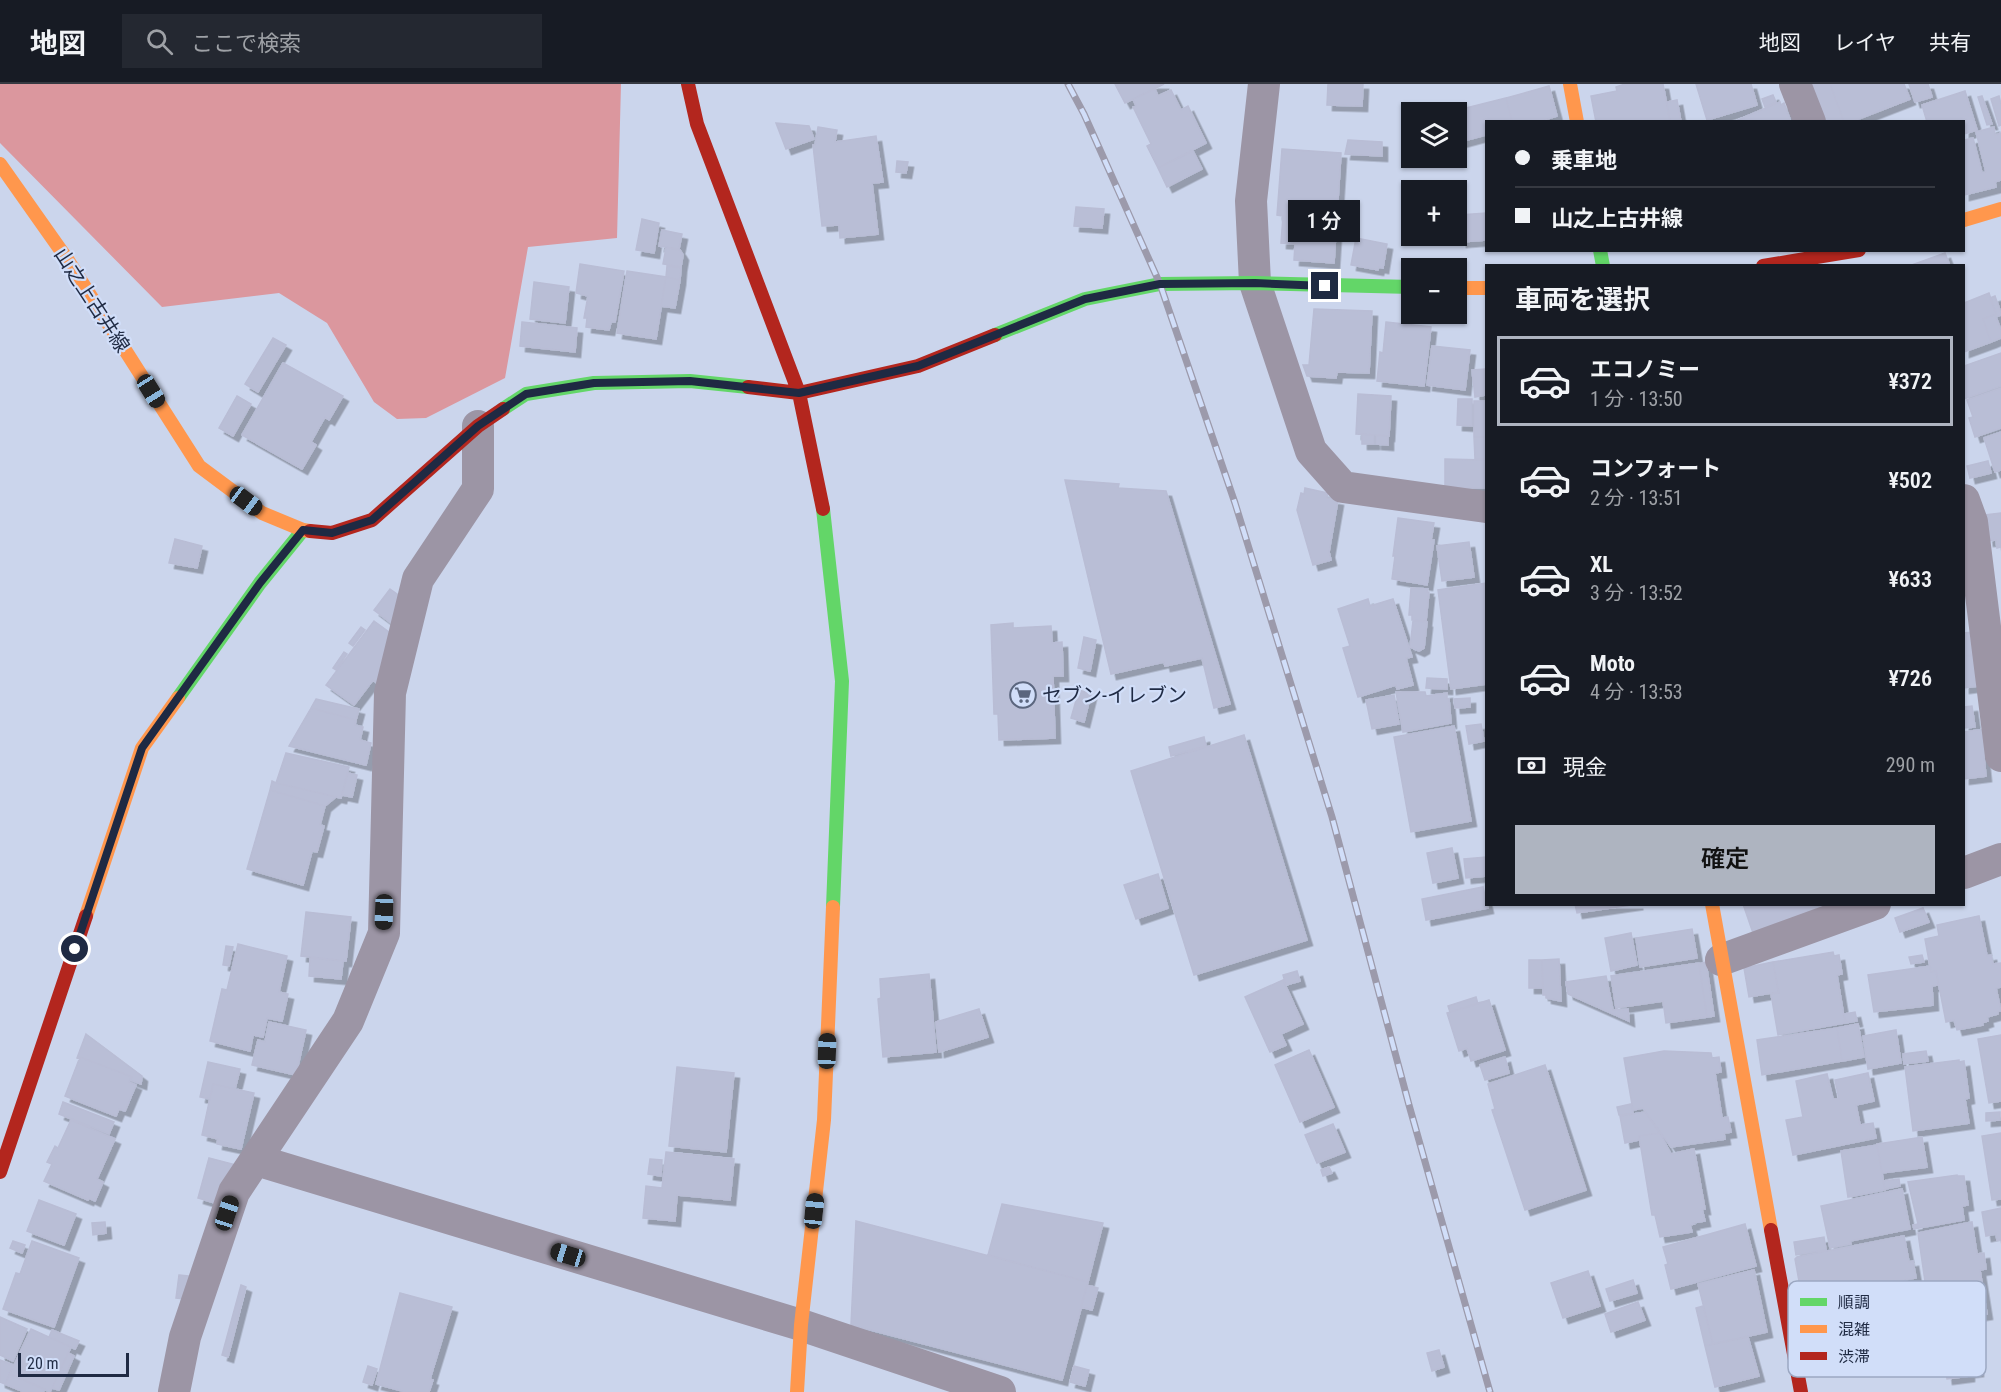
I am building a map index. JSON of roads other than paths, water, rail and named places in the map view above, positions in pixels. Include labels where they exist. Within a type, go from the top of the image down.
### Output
[{"type":"street","points":[[688,84],[697,124],[799,393],[826,521],[842,681],[824,1120],[801,1325],[797,1392]]},
{"type":"street","points":[[1264,84],[1251,201],[1255,283],[1311,451],[1343,487],[1485,507]]},
{"type":"street","points":[[1570,84],[1576,120]]},
{"type":"street","points":[[1795,84],[1809,120]]},
{"type":"street","name":"山之上古井線","points":[[0,164],[67,259],[199,466],[262,513],[303,530],[332,533],[372,520],[478,426],[526,394],[594,383],[690,381],[799,393],[918,366],[1085,299],[1160,284],[1255,283],[1401,287]]},
{"type":"street","points":[[1965,220],[2001,209]]},
{"type":"street","points":[[1774,264],[1849,252]]},
{"type":"street","points":[[1467,288],[1485,288]]},
{"type":"street","points":[[174,1392],[185,1336],[234,1192],[348,1021],[384,933],[390,693],[418,579],[478,489],[478,426]]},
{"type":"street","points":[[1965,503],[1972,522],[2001,756]]},
{"type":"street","points":[[0,1172],[142,748],[260,583],[303,530]]},
{"type":"street","points":[[1965,873],[2001,859]]},
{"type":"street","points":[[1712,906],[1788,1322]]},
{"type":"street","points":[[1721,960],[1870,906]]},
{"type":"street","points":[[256,1160],[801,1325],[1000,1392]]},
{"type":"street","points":[[1798,1377],[1801,1392]]},
{"type":"railway","points":[[1068,84],[1084,114],[1160,284],[1235,503],[1332,817],[1409,1105],[1490,1392]]},
{"type":"place","name":"セブン-イレブン","points":[[1023,695]]}]
